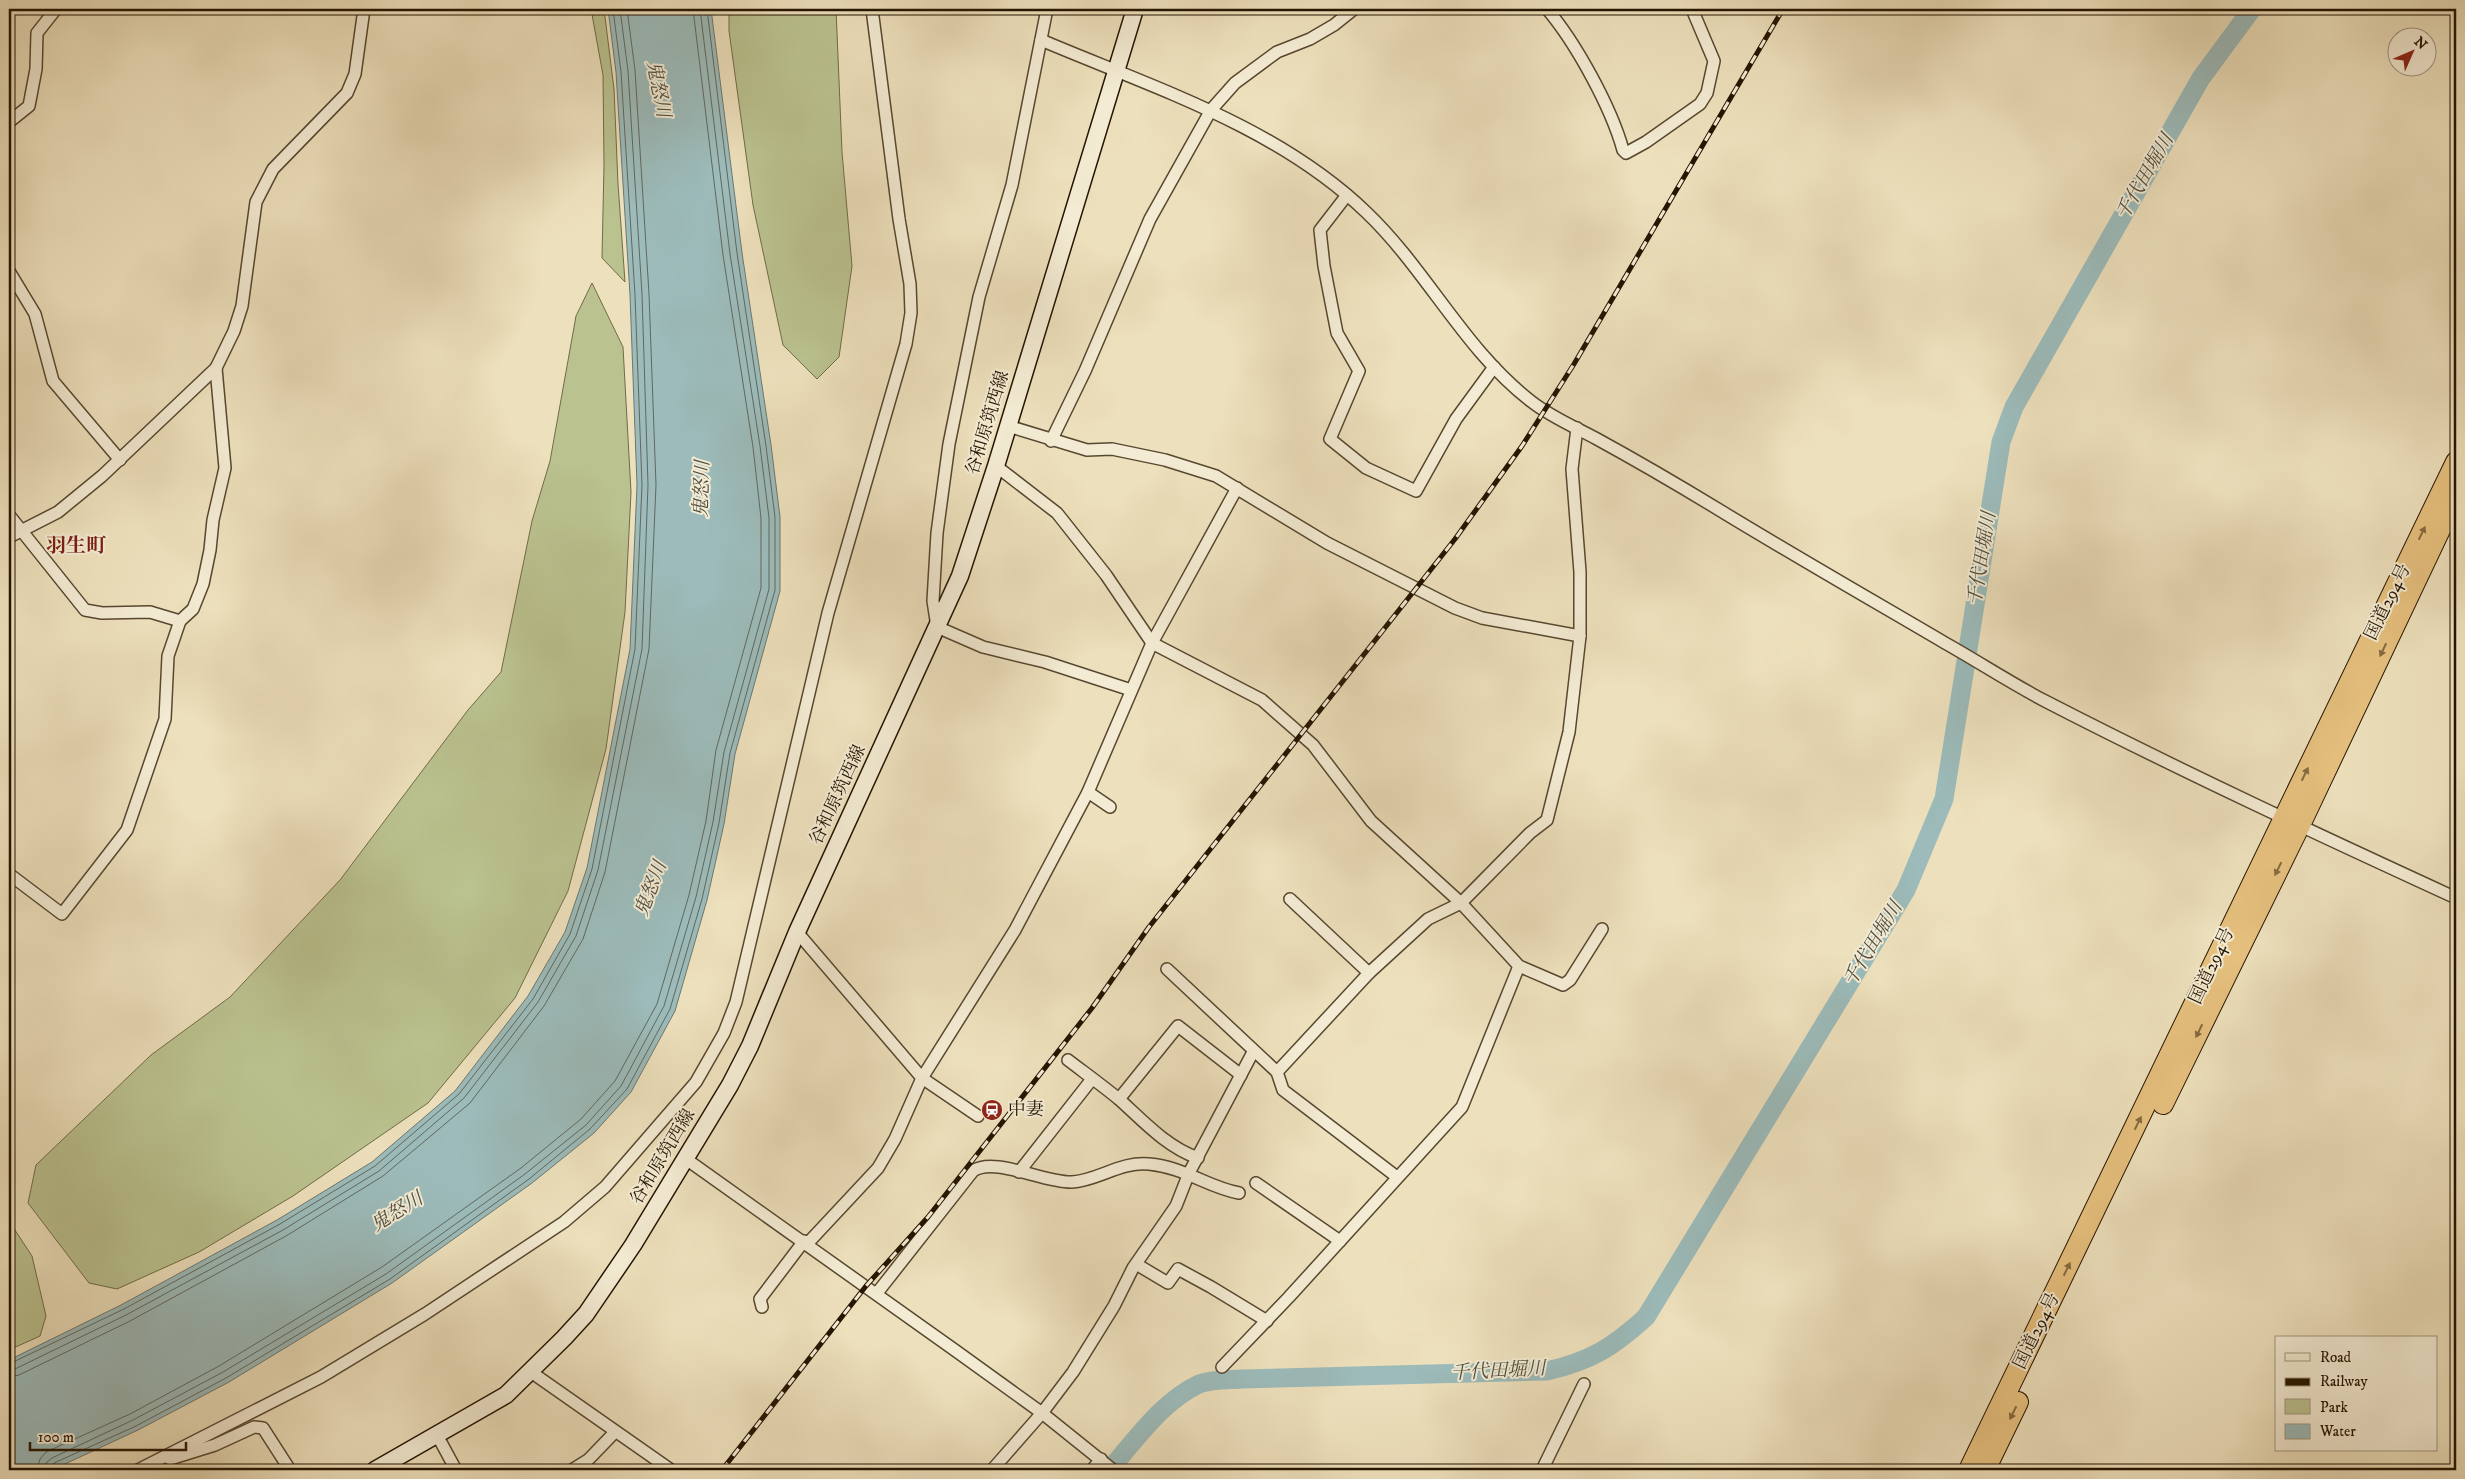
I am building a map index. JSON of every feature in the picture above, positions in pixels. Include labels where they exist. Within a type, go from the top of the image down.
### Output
[{"type":"highway","name":"国道294号","points":[[1985,1470],[2292,822],[2456,462]]},
{"type":"highway","name":"国道294号","points":[[1969,1470],[2456,496]]},
{"type":"main road","name":"谷和原筑西線","points":[[375,1470],[506,1395],[531,1372],[586,1314],[686,1159],[730,1085],[750,1046],[797,932],[960,576],[996,466],[1135,9]]},
{"type":"street","points":[[9,122],[29,106],[36,69],[37,33],[56,9]]},
{"type":"street","points":[[9,537],[58,512],[120,460],[216,368],[234,331],[242,306],[256,202],[273,169],[347,93],[355,74],[364,9]]},
{"type":"street","points":[[138,1470],[321,1377],[425,1314],[564,1222],[605,1186],[671,1114],[704,1071],[724,1033],[736,1002],[828,613],[906,344],[911,312],[910,284],[899,219],[872,9]]},
{"type":"street","points":[[1047,9],[1012,185],[978,298],[950,444],[937,533],[934,601],[937,627],[983,647],[1045,662],[1132,690]]},
{"type":"street","points":[[1051,441],[1085,371],[1150,219],[1211,110],[1234,83],[1277,52],[1310,39],[1334,25],[1354,9]]},
{"type":"street","points":[[1547,9],[1564,29],[1616,124],[1623,150],[1626,153],[1646,142],[1700,104],[1707,94],[1714,61],[1692,9]]},
{"type":"street","points":[[1041,40],[1211,110],[1248,129],[1306,164],[1347,195],[1370,216],[1428,284],[1467,336],[1494,367],[1532,402],[2044,700],[2292,822],[2456,898]]},
{"type":"street","points":[[1347,195],[1320,230],[1324,266],[1338,333],[1358,371],[1330,439],[1366,468],[1416,491],[1456,419],[1494,367]]},
{"type":"street","points":[[9,272],[35,314],[53,381],[120,460]]},
{"type":"street","points":[[9,874],[62,914],[127,830],[166,719],[168,656],[180,622],[193,609],[204,584],[213,520],[220,498],[225,468],[216,368]]},
{"type":"street","points":[[1008,426],[1051,441],[1087,450],[1112,449],[1165,460],[1216,476],[1327,544],[1455,608],[1482,618],[1580,636]]},
{"type":"street","points":[[1277,1072],[1369,973],[1428,919],[1461,903],[1530,833],[1547,820],[1569,732],[1580,636],[1580,572],[1572,469],[1577,428]]},
{"type":"street","points":[[996,466],[1056,513],[1106,575],[1152,643],[1262,700],[1313,745],[1371,821],[1461,903],[1520,966],[1563,985],[1570,980],[1602,929]]},
{"type":"street","points":[[762,1307],[760,1299],[805,1243],[878,1168],[895,1139],[922,1078],[1014,930],[1088,792],[1152,643],[1237,488]]},
{"type":"street","points":[[9,516],[85,610],[102,613],[150,612],[180,622]]},
{"type":"street","points":[[1088,792],[1110,807]]},
{"type":"street","points":[[1290,899],[1369,973]]},
{"type":"street","points":[[797,932],[922,1078],[978,1116]]},
{"type":"street","points":[[1222,1367],[1267,1321],[1462,1107],[1520,966]]},
{"type":"street","points":[[1167,968],[1253,1052],[1277,1072],[1283,1090],[1397,1177]]},
{"type":"street","points":[[1119,1099],[1178,1026],[1241,1075]]},
{"type":"street","points":[[992,1470],[1042,1413],[1073,1372],[1114,1306],[1136,1264],[1176,1206],[1189,1173],[1253,1052]]},
{"type":"street","points":[[1068,1060],[1119,1099],[1155,1133],[1188,1154],[1198,1158]]},
{"type":"street","points":[[1019,1172],[1092,1079]]},
{"type":"street","points":[[686,1159],[877,1293],[1042,1413],[1101,1459],[1112,1470]]},
{"type":"street","points":[[877,1293],[973,1170],[980,1165],[999,1167],[1054,1181],[1073,1182],[1128,1165],[1147,1163],[1189,1173],[1225,1191],[1239,1193]]},
{"type":"street","points":[[1256,1183],[1340,1241]]},
{"type":"street","points":[[1136,1264],[1168,1283],[1178,1269],[1212,1287],[1267,1321]]},
{"type":"street","points":[[531,1372],[671,1470]]},
{"type":"street","points":[[1542,1470],[1584,1384]]},
{"type":"street","points":[[160,1459],[191,1454],[254,1427],[263,1428],[290,1470]]},
{"type":"street","points":[[572,1470],[588,1460],[615,1432]]},
{"type":"street","points":[[437,1435],[456,1470]]},
{"type":"street","points":[[1092,1470],[1101,1459]]},
{"type":"green space","points":[[591,9],[604,9],[614,89],[625,282],[602,258],[603,75]]},
{"type":"green space","points":[[729,9],[836,9],[842,152],[852,266],[839,357],[817,379],[783,345],[753,205],[729,31]]},
{"type":"green space","points":[[592,283],[623,347],[631,492],[625,612],[606,749],[568,891],[515,998],[428,1103],[293,1196],[199,1252],[117,1289],[89,1283],[28,1203],[36,1165],[151,1055],[230,997],[340,880],[468,710],[501,672],[532,521],[550,461],[576,316]]},
{"type":"green space","points":[[9,1221],[32,1256],[46,1316],[40,1336],[9,1350]]},
{"type":"water","name":"鬼怒川","points":[[608,9],[711,9],[742,253],[780,517],[780,591],[735,754],[724,824],[707,900],[675,1011],[631,1092],[594,1133],[532,1183],[392,1283],[229,1382],[138,1430],[52,1470],[9,1470],[9,1360],[121,1305],[277,1220],[372,1162],[455,1091],[528,996],[565,932],[587,868],[630,649],[637,485],[630,295],[616,72]]},
{"type":"waterway","name":"千代田堀川","points":[[1109,1470],[1161,1411],[1185,1392],[1204,1382],[1242,1379],[1547,1371],[1576,1363],[1601,1352],[1623,1337],[1646,1317],[1906,890],[1944,799],[2001,442],[2014,407],[2201,78],[2252,9]]},
{"type":"railway","points":[[722,1470],[866,1286],[928,1217],[1092,1008],[1149,927],[1455,539],[1522,446],[1574,364],[1783,9]]},
{"type":"place","name":"中妻","points":[[992,1110]]},
{"type":"district","name":"羽生町","points":[[76,546]]}]
